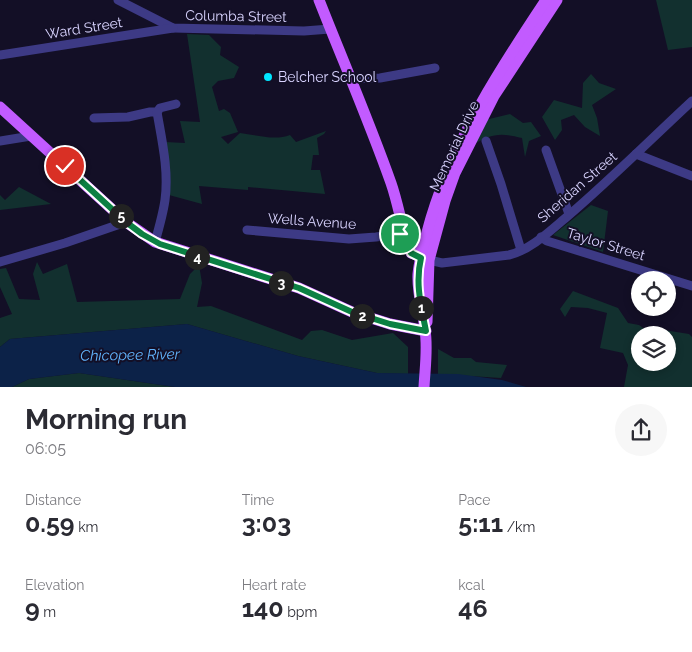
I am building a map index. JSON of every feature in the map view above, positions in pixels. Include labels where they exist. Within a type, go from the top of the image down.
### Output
[{"type":"main road","points":[[319,0],[396,199],[411,253],[425,259]]},
{"type":"main road","name":"Memorial Drive","points":[[425,259],[430,221],[448,170],[470,123],[503,65],[546,0]]},
{"type":"main road","name":"Memorial Drive","points":[[424,387],[425,306],[418,278],[450,187],[472,138],[498,90],[558,0]]},
{"type":"main road","points":[[0,107],[126,222],[155,242],[299,288],[352,312],[390,324],[426,331]]},
{"type":"main road","points":[[407,234],[421,229],[430,221]]},
{"type":"street","name":"Columba Street","points":[[118,0],[173,28],[304,31],[330,29]]},
{"type":"street","name":"Ward Street","points":[[0,55],[173,28]]},
{"type":"street","points":[[350,80],[380,78],[435,68]]},
{"type":"street","name":"Sheridan Street","points":[[425,259],[442,263],[509,255],[521,250],[569,214],[692,101]]},
{"type":"street","points":[[94,118],[128,117],[157,112],[160,108],[176,104]]},
{"type":"street","points":[[155,242],[162,216],[166,187],[157,112]]},
{"type":"street","points":[[0,141],[31,136]]},
{"type":"street","points":[[486,141],[521,250]]},
{"type":"street","points":[[546,150],[569,214]]},
{"type":"street","points":[[636,154],[692,176]]},
{"type":"street","points":[[0,262],[65,243],[126,222]]},
{"type":"street","name":"Wells Avenue","points":[[247,230],[350,239],[407,234]]},
{"type":"street","name":"Taylor Street","points":[[540,237],[547,241],[692,286]]},
{"type":"green space","points":[[656,0],[692,0],[692,47],[668,50]]},
{"type":"green space","points":[[187,34],[209,35],[221,47],[220,55],[239,67],[234,78],[218,81],[212,87],[219,111],[224,109],[230,113],[238,132],[221,137],[228,144],[240,133],[272,138],[290,135],[296,142],[326,131],[317,138],[319,155],[313,155],[311,170],[320,170],[325,194],[248,187],[248,190],[199,186],[202,204],[169,195],[165,142],[185,143],[180,121],[200,122]]},
{"type":"green space","points":[[591,74],[599,83],[616,89],[592,105],[597,118],[600,136],[585,127],[574,115],[561,120],[562,130],[555,140],[542,117],[554,100],[582,108],[583,83]]},
{"type":"green space","points":[[510,114],[523,123],[531,122],[541,136],[529,141],[525,157],[522,138],[514,136],[495,135],[471,146],[485,120]]},
{"type":"green space","points":[[19,187],[51,204],[0,210],[0,195],[5,200]]},
{"type":"green space","points":[[591,205],[608,211],[603,252],[553,235]]},
{"type":"green space","points":[[37,262],[43,274],[67,264],[77,302],[180,299],[190,274],[199,265],[202,283],[197,307],[211,306],[302,340],[311,331],[322,330],[352,340],[393,333],[408,347],[408,374],[377,373],[298,356],[187,324],[10,339],[0,347],[0,318],[12,314],[0,287],[0,269],[6,268],[19,299],[40,300],[33,274]]},
{"type":"green space","points":[[573,291],[618,308],[628,323],[640,326],[631,326],[631,371],[676,371],[676,332],[689,334],[692,337],[692,387],[624,387],[628,365],[623,353],[600,348],[607,313],[588,308],[571,307],[565,317],[560,309]]},
{"type":"green space","points":[[438,349],[454,358],[471,358],[476,362],[507,365],[501,378],[438,374]]},
{"type":"green space","points":[[79,373],[175,387],[12,387],[29,379]]},
{"type":"water","name":"Chicopee River","points":[[187,324],[298,356],[377,373],[458,374],[502,380],[526,387],[175,387],[79,373],[29,379],[12,387],[0,387],[0,347],[10,339]]},
{"type":"place","name":"Belcher School","points":[[268,77]]},
{"type":"route","points":[[65,166],[126,222],[155,242],[299,288],[340,308],[370,318],[426,331],[418,290],[418,272],[421,258],[411,253],[404,233],[400,234]]}]
